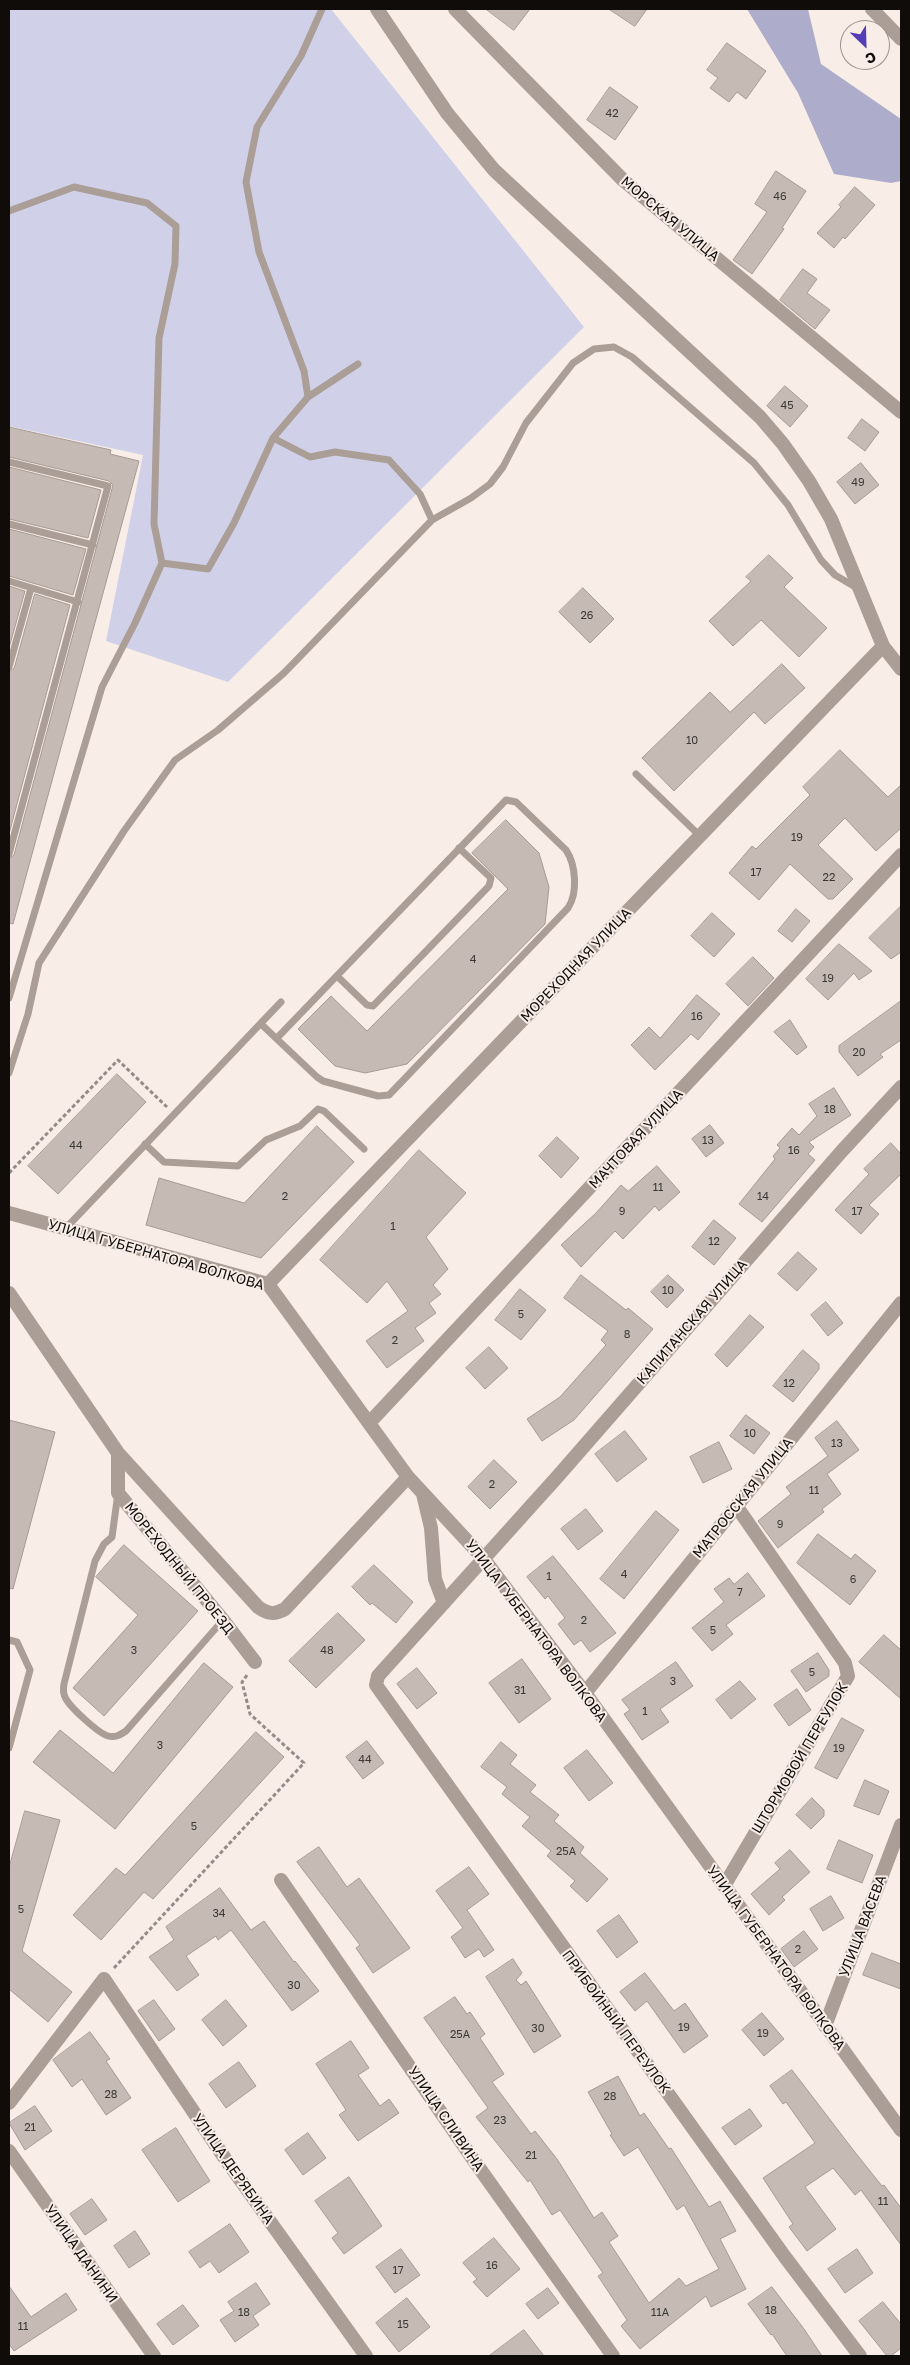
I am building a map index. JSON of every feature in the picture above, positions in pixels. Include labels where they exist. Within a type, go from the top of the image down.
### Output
[{"type":"street","points":[[377,9],[447,113],[494,170],[760,417],[783,444],[809,481],[831,519],[883,646],[901,669]]},
{"type":"street","name":"МОРСКАЯ УЛИЦА","points":[[455,9],[622,180],[901,412]]},
{"type":"street","points":[[872,9],[901,39]]},
{"type":"street","name":"МОРЕХОДНАЯ УЛИЦА","points":[[268,1284],[883,646]]},
{"type":"street","name":"МАЧТОВАЯ УЛИЦА","points":[[370,1422],[901,855]]},
{"type":"street","name":"КАПИТАНСКАЯ УЛИЦА","points":[[376,1685],[378,1676],[558,1476],[841,1152],[901,1087]]},
{"type":"street","name":"УЛИЦА ГУБЕРНАТОРА ВОЛКОВА","points":[[9,1213],[268,1284],[370,1422],[408,1477],[483,1558],[585,1693],[901,2130]]},
{"type":"street","points":[[9,1293],[118,1453],[258,1607],[266,1613],[276,1614],[285,1608],[408,1477]]},
{"type":"street","name":"МАТРОССКАЯ УЛИЦА","points":[[585,1693],[901,1303]]},
{"type":"street","name":"МОРЕХОДНЫЙ ПРОЕЗД","points":[[118,1453],[118,1493],[223,1620],[255,1662]]},
{"type":"street","points":[[423,1493],[431,1528],[435,1578],[444,1603]]},
{"type":"street","name":"ШТОРМОВОЙ ПЕРЕУЛОК","points":[[724,1886],[848,1676],[845,1662],[737,1507]]},
{"type":"street","name":"ПРИБОЙНЫЙ ПЕРЕУЛОК","points":[[376,1685],[768,2233],[860,2356]]},
{"type":"street","name":"УЛИЦА ВАСЕВА","points":[[825,2026],[901,1825]]},
{"type":"street","name":"УЛИЦА СЛИВИНА","points":[[281,1880],[475,2162],[613,2356]]},
{"type":"street","points":[[9,2103],[104,1980]]},
{"type":"street","name":"УЛИЦА ДЕРЯБИНА","points":[[104,1980],[224,2157],[366,2356]]},
{"type":"street","name":"УЛИЦА ДАНИНИ","points":[[9,2151],[154,2356]]},
{"type":"lane","points":[[308,397],[304,371],[259,252],[246,182],[256,127],[300,56],[322,9]]},
{"type":"lane","points":[[9,210],[74,187],[147,203],[176,226],[174,264],[160,338],[154,524],[162,563],[102,687],[9,998]]},
{"type":"lane","points":[[9,1073],[28,1014],[39,963],[124,831],[175,760],[218,730],[284,673],[432,520],[471,498],[490,484],[504,467],[526,423],[573,363],[594,349],[614,347],[632,357],[754,462],[788,505],[821,560],[835,575],[860,589]]},
{"type":"lane","points":[[162,563],[208,569],[234,522],[273,438],[308,397],[358,364]]},
{"type":"lane","points":[[273,438],[310,457],[334,452],[389,460],[420,494],[432,520]]},
{"type":"lane","points":[[9,462],[108,486],[9,854]]},
{"type":"lane","points":[[9,524],[93,545]]},
{"type":"lane","points":[[9,581],[78,602]]},
{"type":"lane","points":[[9,666],[31,588]]},
{"type":"lane","points":[[636,774],[700,836]]},
{"type":"lane","points":[[261,1024],[323,1081],[378,1096],[389,1094],[573,902],[571,858],[566,850],[512,800],[506,800],[277,1038]]},
{"type":"lane","points":[[337,976],[367,1005],[373,1006],[476,900],[489,886],[491,878],[459,848]]},
{"type":"lane","points":[[65,1229],[282,1002]]},
{"type":"lane","points":[[145,1144],[164,1162],[238,1166],[266,1140],[300,1126],[318,1109],[324,1111],[364,1149]]},
{"type":"lane","points":[[118,1493],[112,1537],[104,1544],[94,1561],[64,1684],[65,1698],[69,1704],[100,1732],[108,1736],[118,1736],[126,1731],[223,1620]]},
{"type":"lane","points":[[9,1640],[17,1642],[30,1670],[9,1748]]},
{"type":"path","points":[[9,1173],[118,1060],[175,1114]]},
{"type":"path","points":[[104,1980],[304,1763],[250,1714],[242,1682],[255,1662]]},
{"type":"shaded area","points":[[9,9],[331,9],[584,327],[228,682],[106,641],[143,455],[9,426]]},
{"type":"shaded area","points":[[747,9],[808,9],[821,64],[901,119],[901,181],[891,183],[834,174],[798,93]]},
{"type":"building","points":[[486,9],[530,9],[514,30]]},
{"type":"building","points":[[609,9],[647,9],[635,26]]},
{"type":"building","points":[[727,43],[766,71],[746,99],[737,92],[729,102],[710,88],[718,78],[707,70]]},
{"type":"building","points":[[610,87],[638,107],[615,140],[587,120]]},
{"type":"building","points":[[776,171],[806,191],[782,228],[784,229],[752,274],[733,260],[767,212],[755,204]]},
{"type":"building","points":[[855,187],[875,205],[845,239],[843,237],[834,248],[817,233],[841,207],[839,205]]},
{"type":"building","points":[[803,269],[817,279],[807,293],[830,310],[815,329],[780,300]]},
{"type":"building","points":[[785,386],[808,406],[790,427],[767,406]]},
{"type":"building","points":[[862,419],[879,432],[865,451],[848,438]]},
{"type":"building","points":[[9,427],[111,450],[110,454],[139,461],[13,924],[9,923],[9,859],[14,855],[113,485],[109,481],[9,457]]},
{"type":"building","points":[[861,463],[879,485],[855,504],[837,482]]},
{"type":"building","points":[[9,467],[101,490],[88,538],[9,519]]},
{"type":"building","points":[[9,529],[86,549],[73,595],[9,576]]},
{"type":"building","points":[[769,555],[793,578],[784,587],[827,628],[799,657],[761,620],[733,646],[709,621],[751,581],[746,577]]},
{"type":"building","points":[[9,586],[25,591],[9,648]]},
{"type":"building","points":[[583,588],[614,619],[590,643],[559,612]]},
{"type":"building","points":[[35,594],[70,605],[9,834],[9,672],[14,668]]},
{"type":"building","points":[[782,664],[805,688],[765,724],[754,712],[674,791],[642,758],[710,692],[730,712]]},
{"type":"building","points":[[840,750],[888,797],[901,785],[901,828],[876,851],[845,818],[818,845],[853,879],[833,899],[828,899],[790,864],[759,900],[729,873],[752,846],[756,849],[810,795],[803,787]]},
{"type":"building","points":[[506,820],[539,853],[549,887],[545,924],[407,1064],[365,1073],[335,1066],[298,1029],[331,996],[367,1031],[508,889],[472,853]]},
{"type":"building","points":[[901,906],[901,952],[891,959],[869,938]]},
{"type":"building","points":[[796,909],[810,921],[792,942],[778,931]]},
{"type":"building","points":[[712,913],[735,934],[714,957],[691,936]]},
{"type":"building","points":[[839,944],[872,971],[859,980],[854,973],[828,1000],[806,979]]},
{"type":"building","points":[[753,957],[774,978],[748,1006],[726,984]]},
{"type":"building","points":[[697,995],[720,1014],[698,1040],[691,1034],[655,1070],[631,1045],[649,1027],[660,1038]]},
{"type":"building","points":[[901,1001],[901,1040],[880,1054],[883,1057],[858,1076],[839,1052],[839,1046]]},
{"type":"building","points":[[790,1020],[807,1047],[797,1055],[774,1032]]},
{"type":"building","points":[[117,1074],[146,1102],[58,1194],[28,1166]]},
{"type":"building","points":[[834,1088],[851,1115],[809,1142],[814,1147],[808,1154],[815,1160],[762,1222],[739,1204],[775,1159],[773,1156],[780,1148],[777,1145],[792,1128],[799,1135],[817,1116],[809,1104]]},
{"type":"building","points":[[710,1125],[724,1143],[706,1157],[692,1139]]},
{"type":"building","points":[[317,1126],[354,1162],[261,1258],[146,1225],[159,1178],[244,1203]]},
{"type":"building","points":[[557,1137],[579,1158],[561,1178],[539,1156]]},
{"type":"building","points":[[891,1143],[901,1154],[901,1174],[869,1205],[879,1214],[861,1234],[835,1210],[869,1174],[864,1169]]},
{"type":"building","points":[[419,1150],[466,1193],[426,1237],[448,1269],[433,1285],[441,1294],[429,1303],[436,1313],[415,1328],[424,1341],[387,1368],[366,1341],[408,1311],[387,1281],[367,1303],[320,1260]]},
{"type":"building","points":[[657,1166],[680,1192],[659,1211],[655,1206],[623,1239],[615,1231],[581,1267],[561,1245],[596,1213],[621,1185],[628,1191]]},
{"type":"building","points":[[714,1220],[736,1238],[714,1265],[692,1247]]},
{"type":"building","points":[[798,1252],[817,1269],[797,1291],[778,1274]]},
{"type":"building","points":[[581,1275],[626,1310],[628,1308],[653,1329],[574,1420],[542,1441],[527,1419],[560,1397],[606,1345],[601,1340],[608,1331],[564,1298]]},
{"type":"building","points":[[668,1275],[684,1290],[667,1308],[651,1292]]},
{"type":"building","points":[[520,1289],[546,1310],[521,1340],[495,1320]]},
{"type":"building","points":[[826,1302],[843,1323],[828,1336],[811,1315]]},
{"type":"building","points":[[750,1315],[764,1327],[727,1367],[715,1355]]},
{"type":"building","points":[[489,1347],[508,1368],[485,1389],[466,1368]]},
{"type":"building","points":[[803,1350],[819,1364],[819,1369],[793,1402],[773,1386]]},
{"type":"building","points":[[746,1415],[770,1433],[754,1454],[730,1436]]},
{"type":"building","points":[[9,1420],[55,1432],[13,1589],[9,1588]]},
{"type":"building","points":[[837,1421],[859,1450],[827,1474],[841,1494],[822,1509],[824,1512],[778,1548],[758,1521],[791,1494],[786,1487],[828,1456],[815,1438]]},
{"type":"building","points":[[625,1431],[647,1459],[617,1482],[595,1454]]},
{"type":"building","points":[[719,1442],[732,1469],[703,1483],[690,1457]]},
{"type":"building","points":[[494,1460],[517,1482],[490,1509],[468,1487]]},
{"type":"building","points":[[586,1509],[603,1531],[578,1550],[561,1529]]},
{"type":"building","points":[[656,1511],[679,1530],[624,1599],[600,1579]]},
{"type":"building","points":[[818,1534],[851,1559],[855,1554],[876,1571],[850,1605],[797,1563]]},
{"type":"building","points":[[124,1545],[198,1611],[104,1716],[73,1688],[138,1615],[96,1577]]},
{"type":"building","points":[[553,1556],[616,1633],[590,1652],[581,1640],[574,1645],[558,1624],[565,1618],[548,1596],[545,1599],[527,1577]]},
{"type":"building","points":[[374,1565],[413,1602],[396,1623],[372,1603],[370,1605],[352,1587]]},
{"type":"building","points":[[748,1573],[765,1596],[726,1625],[733,1634],[712,1651],[692,1628],[724,1602],[714,1589],[729,1578],[734,1584]]},
{"type":"building","points":[[338,1613],[365,1640],[316,1688],[289,1661]]},
{"type":"building","points":[[884,1635],[901,1650],[901,1699],[859,1662]]},
{"type":"building","points":[[818,1653],[829,1670],[829,1676],[806,1692],[791,1671]]},
{"type":"building","points":[[522,1659],[551,1699],[519,1723],[489,1683]]},
{"type":"building","points":[[676,1662],[693,1686],[660,1709],[669,1722],[642,1740],[624,1714],[630,1710],[622,1700]]},
{"type":"building","points":[[204,1663],[233,1687],[115,1829],[33,1762],[60,1730],[113,1773]]},
{"type":"building","points":[[417,1668],[437,1693],[417,1709],[397,1684]]},
{"type":"building","points":[[740,1681],[756,1699],[731,1719],[716,1700]]},
{"type":"building","points":[[797,1689],[811,1710],[789,1726],[774,1705]]},
{"type":"building","points":[[842,1718],[864,1730],[837,1779],[815,1768]]},
{"type":"building","points":[[256,1732],[284,1757],[153,1899],[144,1892],[101,1940],[73,1915],[116,1868],[125,1875]]},
{"type":"building","points":[[367,1741],[384,1763],[363,1779],[346,1757]]},
{"type":"building","points":[[501,1742],[517,1755],[510,1764],[536,1785],[530,1792],[559,1815],[554,1821],[584,1847],[580,1853],[608,1879],[587,1902],[570,1886],[575,1881],[547,1856],[551,1851],[522,1826],[530,1817],[502,1794],[507,1787],[481,1767]]},
{"type":"building","points":[[587,1750],[613,1783],[589,1801],[564,1768]]},
{"type":"building","points":[[865,1780],[889,1791],[879,1815],[854,1806]]},
{"type":"building","points":[[812,1798],[824,1810],[824,1816],[811,1829],[796,1815]]},
{"type":"building","points":[[25,1811],[60,1820],[22,1951],[72,1992],[48,2022],[9,1989],[9,1868]]},
{"type":"building","points":[[839,1840],[873,1855],[862,1883],[827,1869]]},
{"type":"building","points":[[319,1847],[347,1887],[359,1878],[410,1948],[373,1973],[356,1948],[360,1945],[297,1862]]},
{"type":"building","points":[[790,1850],[810,1872],[782,1897],[785,1900],[769,1915],[751,1894],[780,1869],[775,1863]]},
{"type":"building","points":[[469,1867],[489,1894],[467,1910],[494,1950],[484,1957],[479,1949],[465,1958],[451,1937],[463,1928],[436,1891]]},
{"type":"building","points":[[220,1888],[251,1930],[264,1921],[294,1962],[319,1991],[292,2011],[231,1930],[218,1940],[216,1936],[186,1956],[199,1975],[177,1991],[149,1957],[174,1940],[166,1927]]},
{"type":"building","points":[[831,1896],[844,1918],[823,1931],[810,1909]]},
{"type":"building","points":[[619,1915],[638,1942],[617,1958],[597,1931]]},
{"type":"building","points":[[804,1931],[818,1949],[794,1967],[781,1949]]},
{"type":"building","points":[[872,1953],[901,1964],[901,1989],[863,1975]]},
{"type":"building","points":[[513,1959],[522,1973],[516,1980],[521,1985],[526,1981],[561,2036],[534,2053],[486,1977]]},
{"type":"building","points":[[645,1973],[674,2011],[685,2003],[708,2036],[684,2053],[647,2001],[635,2011],[620,1992]]},
{"type":"building","points":[[455,1997],[467,2014],[470,2012],[485,2034],[480,2038],[504,2074],[492,2082],[531,2134],[535,2131],[557,2159],[594,2218],[602,2212],[618,2236],[609,2242],[649,2303],[679,2278],[686,2286],[719,2269],[684,2205],[677,2210],[638,2147],[624,2156],[610,2135],[612,2134],[588,2092],[618,2076],[640,2116],[644,2113],[669,2149],[671,2148],[709,2207],[720,2201],[736,2231],[720,2239],[746,2289],[711,2307],[706,2296],[640,2349],[621,2326],[627,2320],[598,2276],[603,2273],[560,2210],[552,2215],[530,2180],[528,2182],[476,2117],[488,2108],[424,2018]]},
{"type":"building","points":[[154,2000],[175,2029],[159,2041],[138,2011]]},
{"type":"building","points":[[226,2000],[247,2026],[223,2046],[202,2020]]},
{"type":"building","points":[[762,2013],[784,2039],[764,2056],[742,2030]]},
{"type":"building","points":[[90,2032],[110,2059],[106,2061],[131,2098],[106,2115],[82,2079],[72,2087],[53,2060]]},
{"type":"building","points":[[351,2041],[369,2068],[358,2075],[380,2106],[389,2099],[399,2113],[358,2141],[339,2115],[346,2110],[316,2064]]},
{"type":"building","points":[[239,2062],[256,2086],[226,2108],[209,2084]]},
{"type":"building","points":[[792,2070],[854,2151],[882,2186],[884,2185],[901,2208],[901,2245],[861,2190],[855,2195],[833,2168],[805,2187],[836,2229],[807,2251],[789,2227],[793,2224],[763,2178],[815,2143],[786,2102],[783,2104],[770,2086]]},
{"type":"building","points":[[35,2106],[52,2131],[25,2150],[9,2123]]},
{"type":"building","points":[[750,2109],[762,2126],[735,2145],[722,2128]]},
{"type":"building","points":[[176,2128],[210,2181],[178,2202],[142,2150]]},
{"type":"building","points":[[308,2133],[326,2158],[303,2175],[285,2150]]},
{"type":"building","points":[[349,2177],[382,2226],[344,2254],[332,2238],[338,2233],[315,2201]]},
{"type":"building","points":[[92,2199],[107,2220],[85,2235],[70,2214]]},
{"type":"building","points":[[230,2224],[249,2252],[219,2273],[210,2261],[200,2268],[189,2252]]},
{"type":"building","points":[[135,2231],[150,2254],[129,2268],[114,2246]]},
{"type":"building","points":[[494,2238],[520,2269],[487,2297],[473,2282],[477,2279],[463,2263]]},
{"type":"building","points":[[401,2249],[420,2275],[395,2293],[376,2267]]},
{"type":"building","points":[[857,2249],[873,2273],[845,2293],[828,2269]]},
{"type":"building","points":[[256,2283],[270,2304],[253,2316],[259,2325],[235,2342],[220,2320],[234,2311],[228,2302]]},
{"type":"building","points":[[9,2286],[31,2317],[66,2293],[77,2310],[14,2351],[9,2344]]},
{"type":"building","points":[[772,2287],[822,2356],[787,2356],[748,2304]]},
{"type":"building","points":[[548,2288],[559,2303],[538,2319],[526,2304]]},
{"type":"building","points":[[407,2298],[430,2327],[399,2352],[376,2323]]},
{"type":"building","points":[[883,2302],[901,2324],[901,2348],[891,2356],[887,2356],[859,2321]]},
{"type":"building","points":[[183,2305],[199,2326],[173,2345],[157,2324]]},
{"type":"building","points":[[524,2330],[544,2356],[489,2356]]}]
